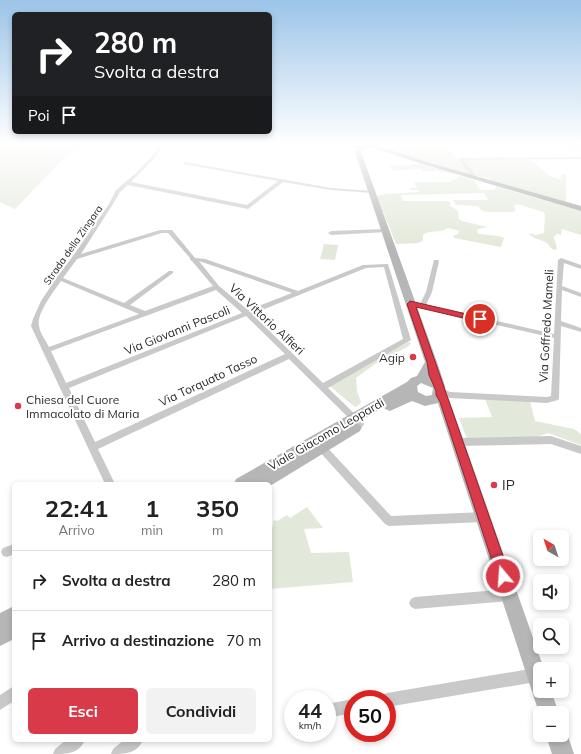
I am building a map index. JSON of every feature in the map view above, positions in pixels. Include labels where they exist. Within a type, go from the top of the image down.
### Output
[{"type":"main road","points":[[367,178],[431,362],[438,393],[458,442],[533,666]]},
{"type":"main road","points":[[476,178],[581,209]]},
{"type":"main road","points":[[415,386],[431,362]]},
{"type":"main road","points":[[415,386],[428,380],[438,393]]},
{"type":"main road","points":[[415,386],[425,401],[438,393]]},
{"type":"main road","name":"Viale Giacomo Leopardi","points":[[245,482],[357,421],[398,401],[415,386]]},
{"type":"main road","name":"Viale Giacomo Leopardi","points":[[263,482],[321,447],[357,421]]},
{"type":"main road","points":[[0,624],[12,616]]},
{"type":"main road","points":[[0,637],[12,630]]},
{"type":"main road","points":[[559,742],[563,754]]},
{"type":"street","name":"Strada della Zingara","points":[[47,350],[35,326],[35,322],[43,304],[59,278],[111,204],[118,191],[133,178]]},
{"type":"street","points":[[272,178],[330,189],[372,192]]},
{"type":"street","points":[[127,184],[248,208],[282,180]]},
{"type":"street","name":"Via Vittorio Alfieri","points":[[74,258],[162,231],[170,231],[217,287],[248,314],[357,421]]},
{"type":"street","points":[[331,233],[385,231]]},
{"type":"street","points":[[192,259],[203,260],[298,293]]},
{"type":"street","name":"Via Goffredo Mameli","points":[[438,393],[450,395],[546,400],[555,398],[559,287],[562,260],[581,267]]},
{"type":"street","points":[[422,306],[429,292],[436,261]]},
{"type":"street","name":"Via Giovanni Pascoli","points":[[64,388],[365,266],[386,265],[407,340],[323,387]]},
{"type":"street","points":[[125,305],[171,272]]},
{"type":"street","points":[[59,278],[146,314]]},
{"type":"street","points":[[109,482],[47,350],[217,287]]},
{"type":"street","points":[[559,287],[581,295]]},
{"type":"street","points":[[410,304],[552,336]]},
{"type":"street","points":[[558,322],[581,330]]},
{"type":"street","name":"Via Torquato Tasso","points":[[93,448],[290,355]]},
{"type":"street","points":[[458,442],[551,440],[581,450]]},
{"type":"street","points":[[321,447],[388,521],[484,517]]},
{"type":"street","points":[[414,603],[510,595]]},
{"type":"street","points":[[396,699],[533,685]]},
{"type":"street","points":[[0,703],[12,695]]},
{"type":"street","points":[[60,754],[75,742]]},
{"type":"street","points":[[118,754],[133,742]]},
{"type":"green space","points":[[0,178],[45,178],[15,209],[0,202]]},
{"type":"green space","points":[[456,178],[468,178],[474,180],[480,190],[495,190],[496,186],[581,211],[581,235],[562,229],[561,235],[557,234],[554,237],[557,249],[555,250],[546,242],[533,237],[528,233],[536,235],[544,233],[545,214],[543,212],[517,204],[514,206],[516,210],[513,212],[487,212],[482,211],[478,206],[456,205],[453,200],[488,200],[484,193],[401,195],[403,201],[448,201],[451,204],[449,205],[458,211],[459,219],[462,221],[488,227],[478,229],[477,232],[479,234],[504,238],[501,247],[454,238],[453,236],[458,234],[459,231],[448,228],[442,231],[426,233],[423,235],[423,241],[418,243],[396,244],[377,196],[419,192],[419,190],[411,190],[410,188],[417,188],[414,182],[450,182]]},
{"type":"green space","points":[[488,178],[566,178],[566,202],[564,202],[501,184]]},
{"type":"green space","points":[[324,244],[338,245],[335,260],[320,259]]},
{"type":"green space","points":[[408,342],[411,343],[409,346],[375,364],[356,378],[357,391],[361,402],[359,405],[355,407],[330,385]]},
{"type":"green space","points":[[485,399],[530,401],[535,421],[574,429],[581,434],[581,445],[548,433],[533,438],[467,439],[459,418],[492,417]]},
{"type":"green space","points":[[307,507],[323,528],[304,529],[311,553],[349,552],[353,582],[272,589],[272,528],[274,520],[277,521],[287,515],[290,518]]},
{"type":"place","name":"Agip","points":[[413,357]]},
{"type":"place","name":"Chiesa del Cuore Immacolato di Maria","points":[[18,406]]},
{"type":"place","name":"IP","points":[[494,485]]},
{"type":"route","points":[[480,319],[410,304],[503,576]]}]
